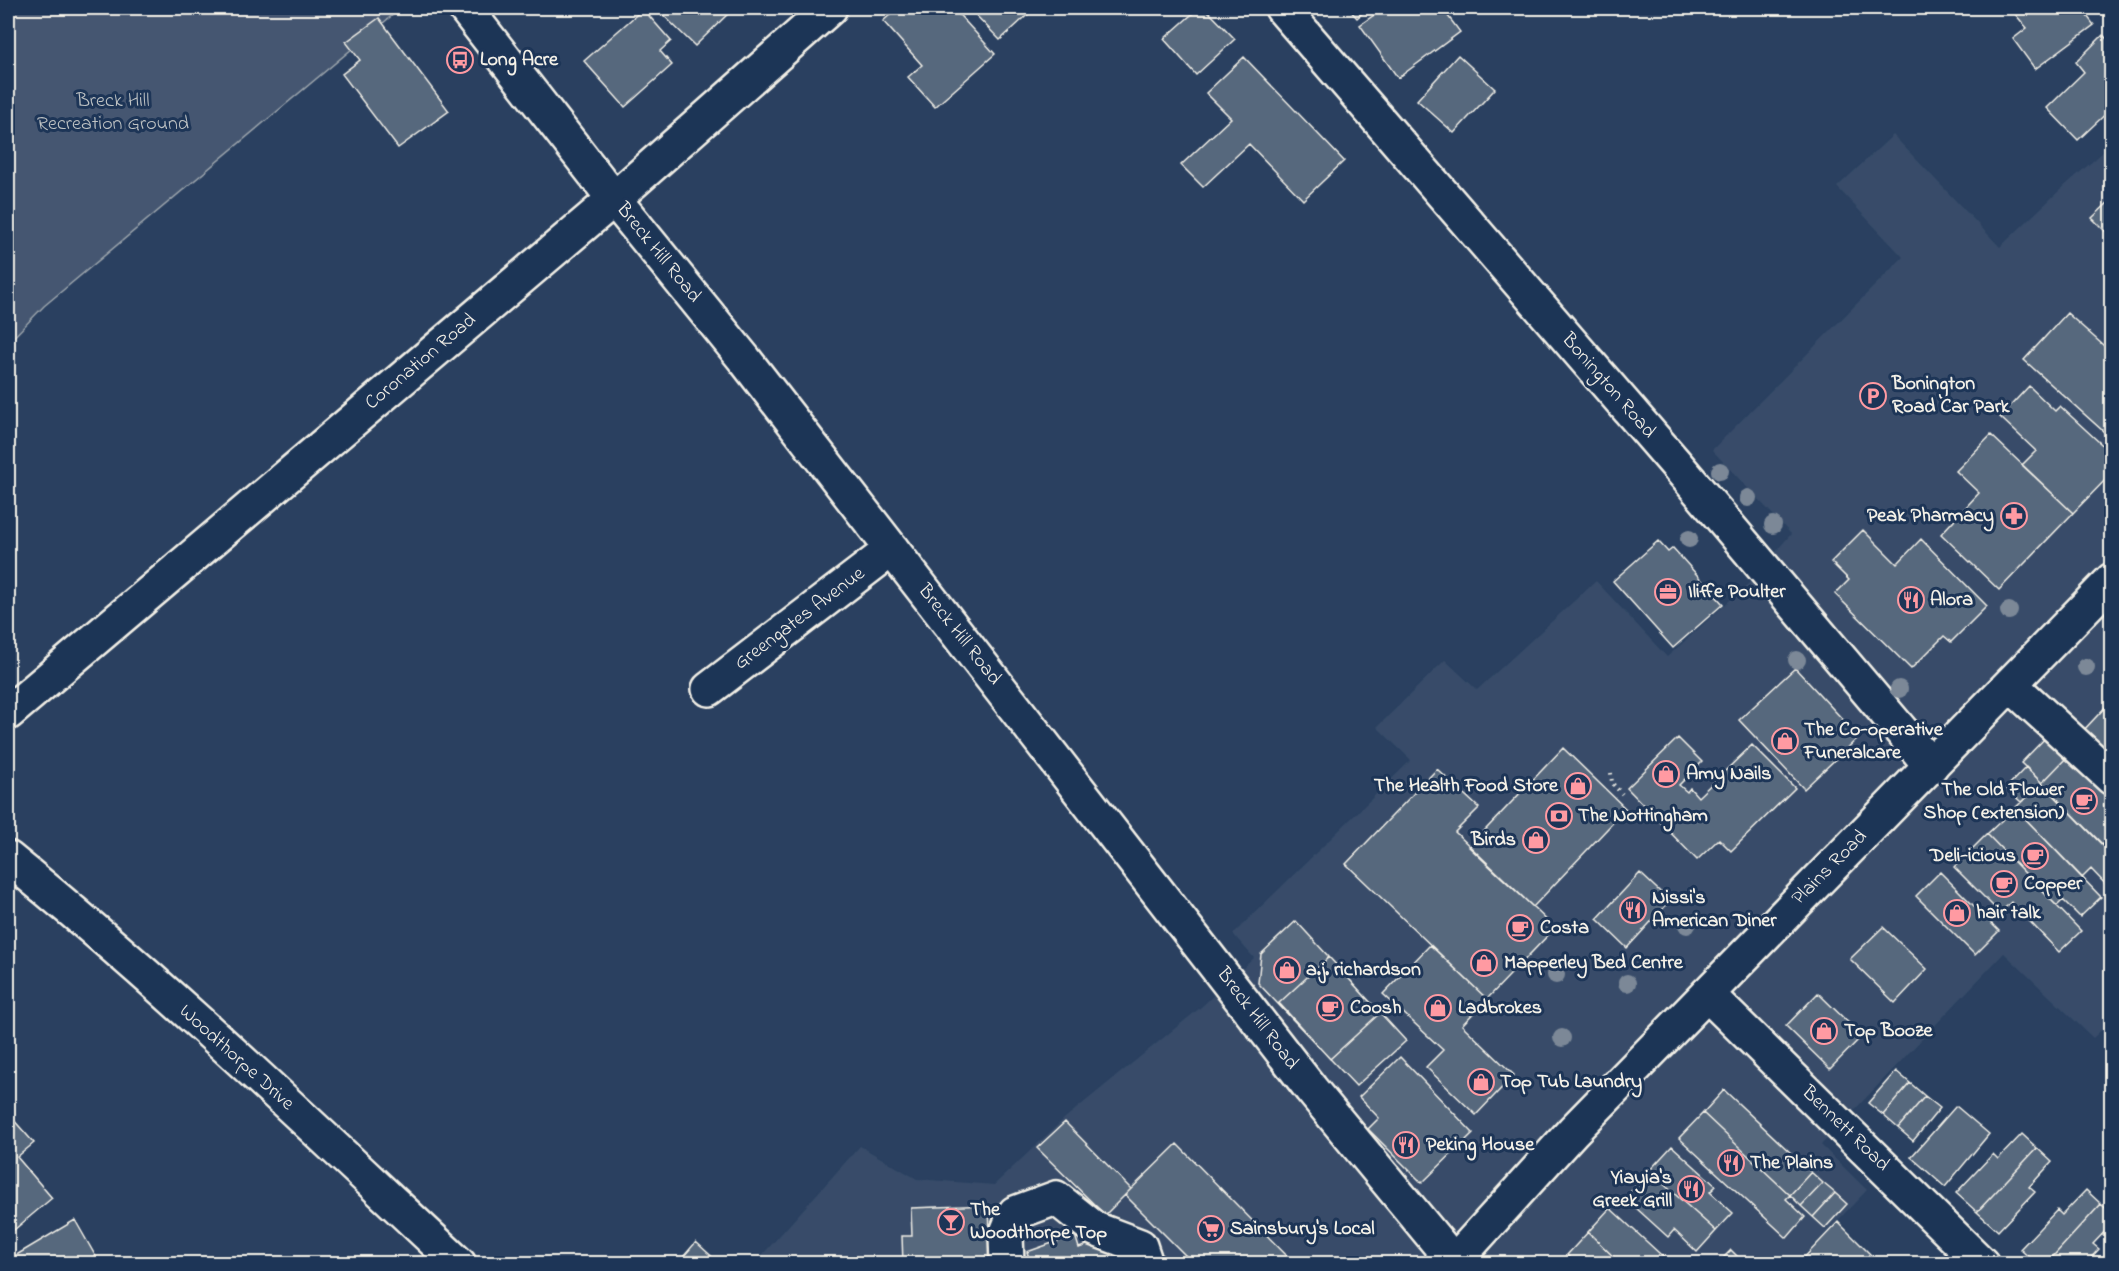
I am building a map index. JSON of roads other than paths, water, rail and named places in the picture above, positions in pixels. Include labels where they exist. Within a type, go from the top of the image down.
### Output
[{"type":"street","name":"Breck Hill Road","points":[[465,8],[614,199],[745,360],[1311,1089],[1453,1262]]},
{"type":"street","name":"Coronation Road","points":[[8,713],[614,199],[830,8]]},
{"type":"street","name":"Bonington Road","points":[[1282,8],[1676,465],[1931,766]]},
{"type":"street","name":"Greengates Avenue","points":[[709,689],[892,549]]},
{"type":"street","name":"Plains Road","points":[[1453,1262],[1566,1139],[2112,580]]},
{"type":"street","points":[[2011,685],[2112,778]]},
{"type":"street","name":"Woodthorpe Drive","points":[[8,858],[87,922],[247,1066],[459,1263]]},
{"type":"street","name":"Bennett Road","points":[[1707,994],[1982,1263]]},
{"type":"street","points":[[1007,1263],[1005,1235],[1015,1213],[1056,1198],[1095,1229],[1140,1246],[1146,1263]]},
{"type":"place","name":"Long Acre","points":[[460,60]]},
{"type":"place","name":"Bonington Road Car Park","points":[[1873,396]]},
{"type":"place","name":"Peak Pharmacy","points":[[2014,516]]},
{"type":"place","name":"Iliffe Poulter","points":[[1668,592]]},
{"type":"place","name":"Alora","points":[[1911,600]]},
{"type":"place","name":"The Co-operative Funeralcare","points":[[1785,741]]},
{"type":"place","name":"Amy Nails","points":[[1666,774]]},
{"type":"place","name":"The Health Food Store","points":[[1578,786]]},
{"type":"place","name":"The Old Flower Shop (extension)","points":[[2084,801]]},
{"type":"place","name":"The Nottingham","points":[[1559,816]]},
{"type":"place","name":"Birds","points":[[1536,840]]},
{"type":"place","name":"Deli-icious","points":[[2035,856]]},
{"type":"place","name":"Copper","points":[[2004,884]]},
{"type":"place","name":"Nissi's American Diner","points":[[1633,910]]},
{"type":"place","name":"hair talk","points":[[1957,913]]},
{"type":"place","name":"Costa","points":[[1520,928]]},
{"type":"place","name":"Mapperley Bed Centre","points":[[1484,963]]},
{"type":"place","name":"a.j. richardson","points":[[1287,970]]},
{"type":"place","name":"Coosh","points":[[1330,1008]]},
{"type":"place","name":"Ladbrokes","points":[[1438,1008]]},
{"type":"place","name":"Top Booze","points":[[1824,1031]]},
{"type":"place","name":"Top Tub Laundry","points":[[1481,1082]]},
{"type":"place","name":"Peking House","points":[[1406,1145]]},
{"type":"place","name":"The Plains","points":[[1731,1163]]},
{"type":"place","name":"Yiayia's Greek Grill","points":[[1691,1189]]},
{"type":"place","name":"The Woodthorpe Top","points":[[951,1222]]},
{"type":"place","name":"Sainsbury's Local","points":[[1211,1229]]},
{"type":"park label","name":"Breck Hill Recreation Ground","points":[[113,112]]}]
